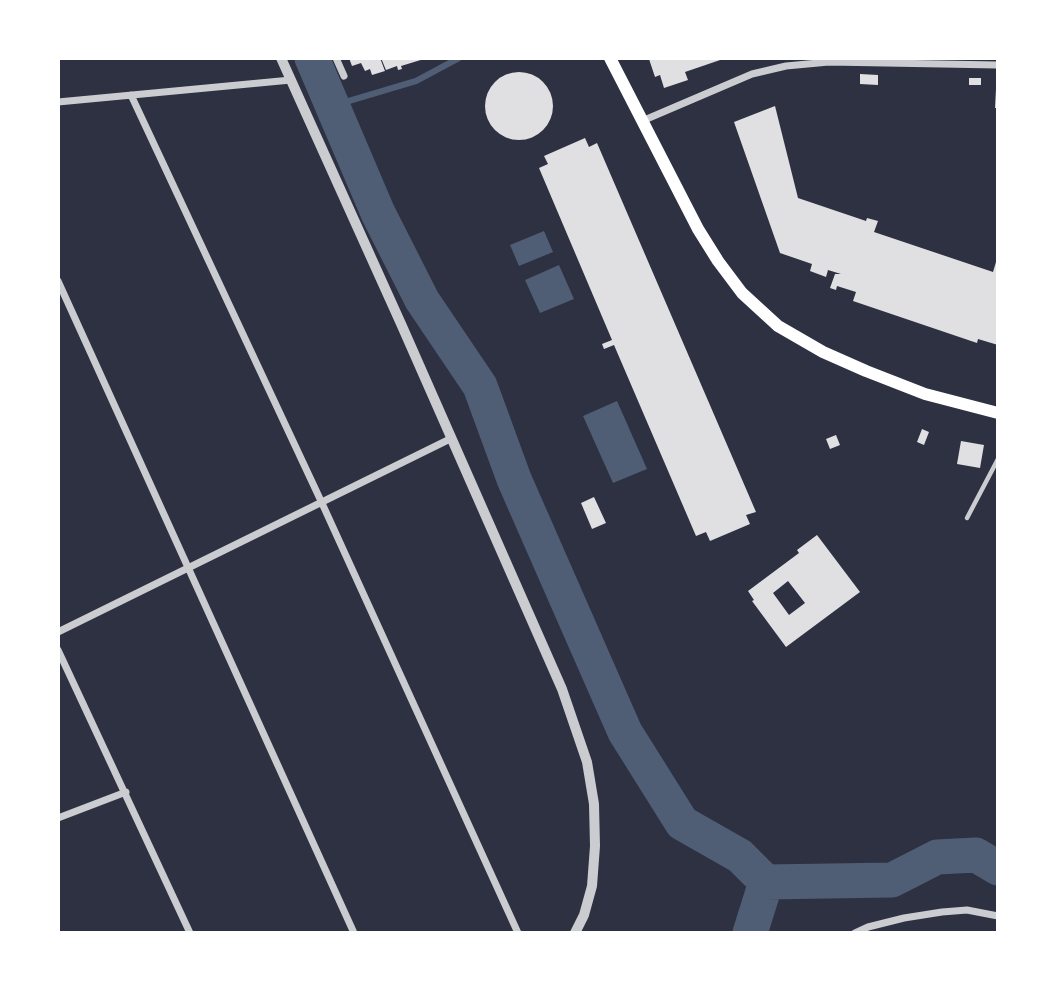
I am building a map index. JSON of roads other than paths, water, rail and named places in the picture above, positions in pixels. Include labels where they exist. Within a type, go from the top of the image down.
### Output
[{"type":"main road","points":[[610,58],[718,261],[742,293],[778,326],[823,352],[866,371],[925,394],[998,413]]},
{"type":"street","points":[[281,58],[562,689],[587,762],[594,804],[595,846],[592,886],[584,915],[575,933]]},
{"type":"street","points":[[336,58],[344,76]]},
{"type":"street","points":[[642,121],[752,74],[786,66],[829,62],[998,65]]},
{"type":"street","points":[[58,102],[291,80]]},
{"type":"street","points":[[131,95],[321,501],[518,933]]},
{"type":"street","points":[[58,281],[354,933]]},
{"type":"street","points":[[58,632],[452,438]]},
{"type":"street","points":[[58,650],[190,933]]},
{"type":"street","points":[[58,818],[126,792]]},
{"type":"street","points":[[855,933],[904,918],[942,912],[967,910],[998,916]]},
{"type":"lane","points":[[967,519],[998,459]]},
{"type":"water","points":[[544,231],[553,252],[519,266],[510,245]]},
{"type":"water","points":[[559,265],[574,299],[540,313],[525,280]]},
{"type":"water","points":[[617,401],[647,469],[613,483],[583,416]]},
{"type":"waterway","points":[[312,58],[378,213],[422,300],[480,386],[514,479],[625,732],[682,823],[740,856],[766,882],[750,933]]},
{"type":"waterway","points":[[332,106],[416,81],[459,58]]},
{"type":"waterway","points":[[766,882],[892,880],[937,857],[976,855],[998,868]]}]
